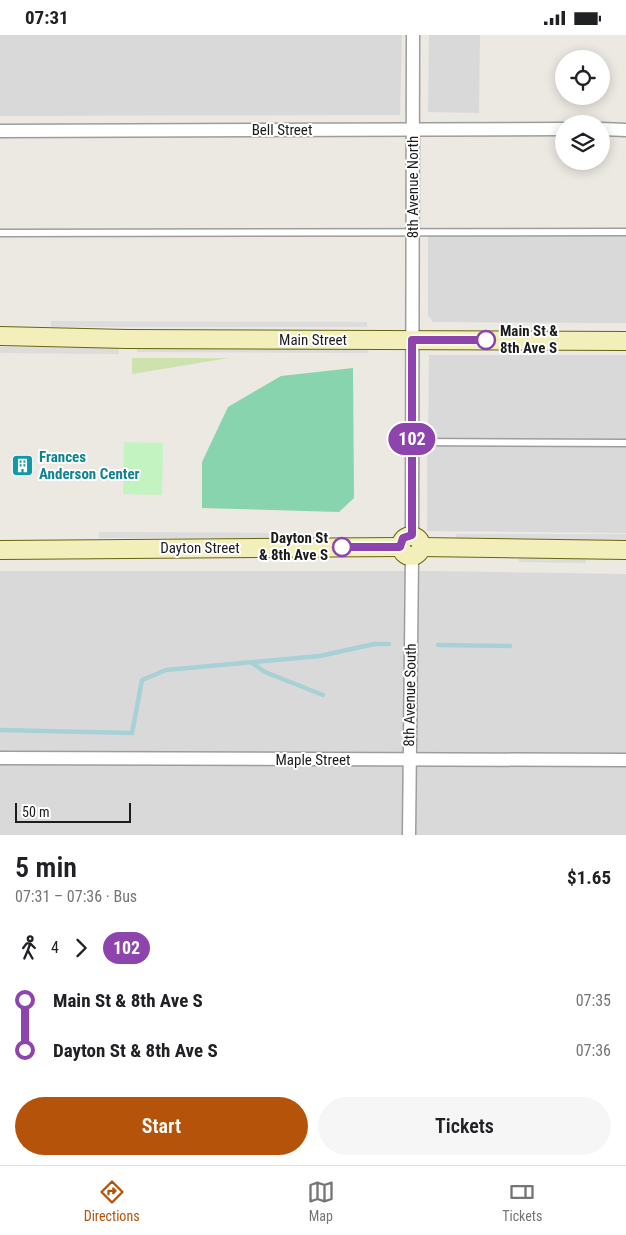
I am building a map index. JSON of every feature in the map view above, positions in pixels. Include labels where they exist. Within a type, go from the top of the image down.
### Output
[{"type":"main road","name":"Main Street","points":[[0,336],[626,341]]},
{"type":"main road","name":"Dayton Street","points":[[0,550],[411,546],[626,550]]},
{"type":"street","name":"8th Avenue North","points":[[412,340],[413,35]]},
{"type":"street","name":"Bell Street","points":[[0,131],[555,129]]},
{"type":"street","points":[[610,129],[626,129]]},
{"type":"street","name":"8th Avenue South","points":[[409,835],[412,340]]},
{"type":"street","name":"Maple Street","points":[[0,758],[409,761],[626,760]]},
{"type":"lane","points":[[0,233],[626,232]]},
{"type":"lane","points":[[412,442],[626,443]]},
{"type":"shaded area","points":[[0,35],[402,35],[400,115],[0,116]]},
{"type":"shaded area","points":[[429,35],[480,35],[479,113],[428,112]]},
{"type":"shaded area","points":[[428,236],[626,236],[626,323],[433,322],[428,315]]},
{"type":"shaded area","points":[[51,321],[367,322],[367,327],[51,327]]},
{"type":"shaded area","points":[[0,347],[119,348],[119,354],[0,353]]},
{"type":"shaded area","points":[[137,347],[368,347],[368,353],[137,352]]},
{"type":"shaded area","points":[[429,355],[626,355],[626,440],[428,439]]},
{"type":"shaded area","points":[[427,444],[626,446],[626,533],[427,531]]},
{"type":"shaded area","points":[[99,532],[279,533],[279,538],[99,538]]},
{"type":"shaded area","points":[[456,534],[626,534],[626,540],[456,540]]},
{"type":"shaded area","points":[[519,556],[586,557],[586,563],[519,562]]},
{"type":"shaded area","points":[[0,571],[432,571],[626,574],[626,835],[0,835]]},
{"type":"green space","points":[[132,358],[229,358],[132,374]]},
{"type":"green space","points":[[353,368],[354,498],[339,512],[202,508],[202,462],[228,407],[281,376]]},
{"type":"green space","points":[[124,442],[163,443],[162,495],[123,494]]},
{"type":"waterway","points":[[0,730],[132,733],[142,680],[166,670],[320,656],[374,644],[389,644]]},
{"type":"waterway","points":[[438,645],[510,646]]},
{"type":"waterway","points":[[252,663],[265,672],[323,695]]},
{"type":"bus line","name":"102","points":[[342,547],[400,547],[403,538],[412,535],[412,340],[486,340]]},
{"type":"place","name":"Main St & 8th Ave S","points":[[486,340]]},
{"type":"place","name":"Frances Anderson Center","points":[[23,466]]},
{"type":"place","name":"Dayton St & 8th Ave S","points":[[342,547]]}]
